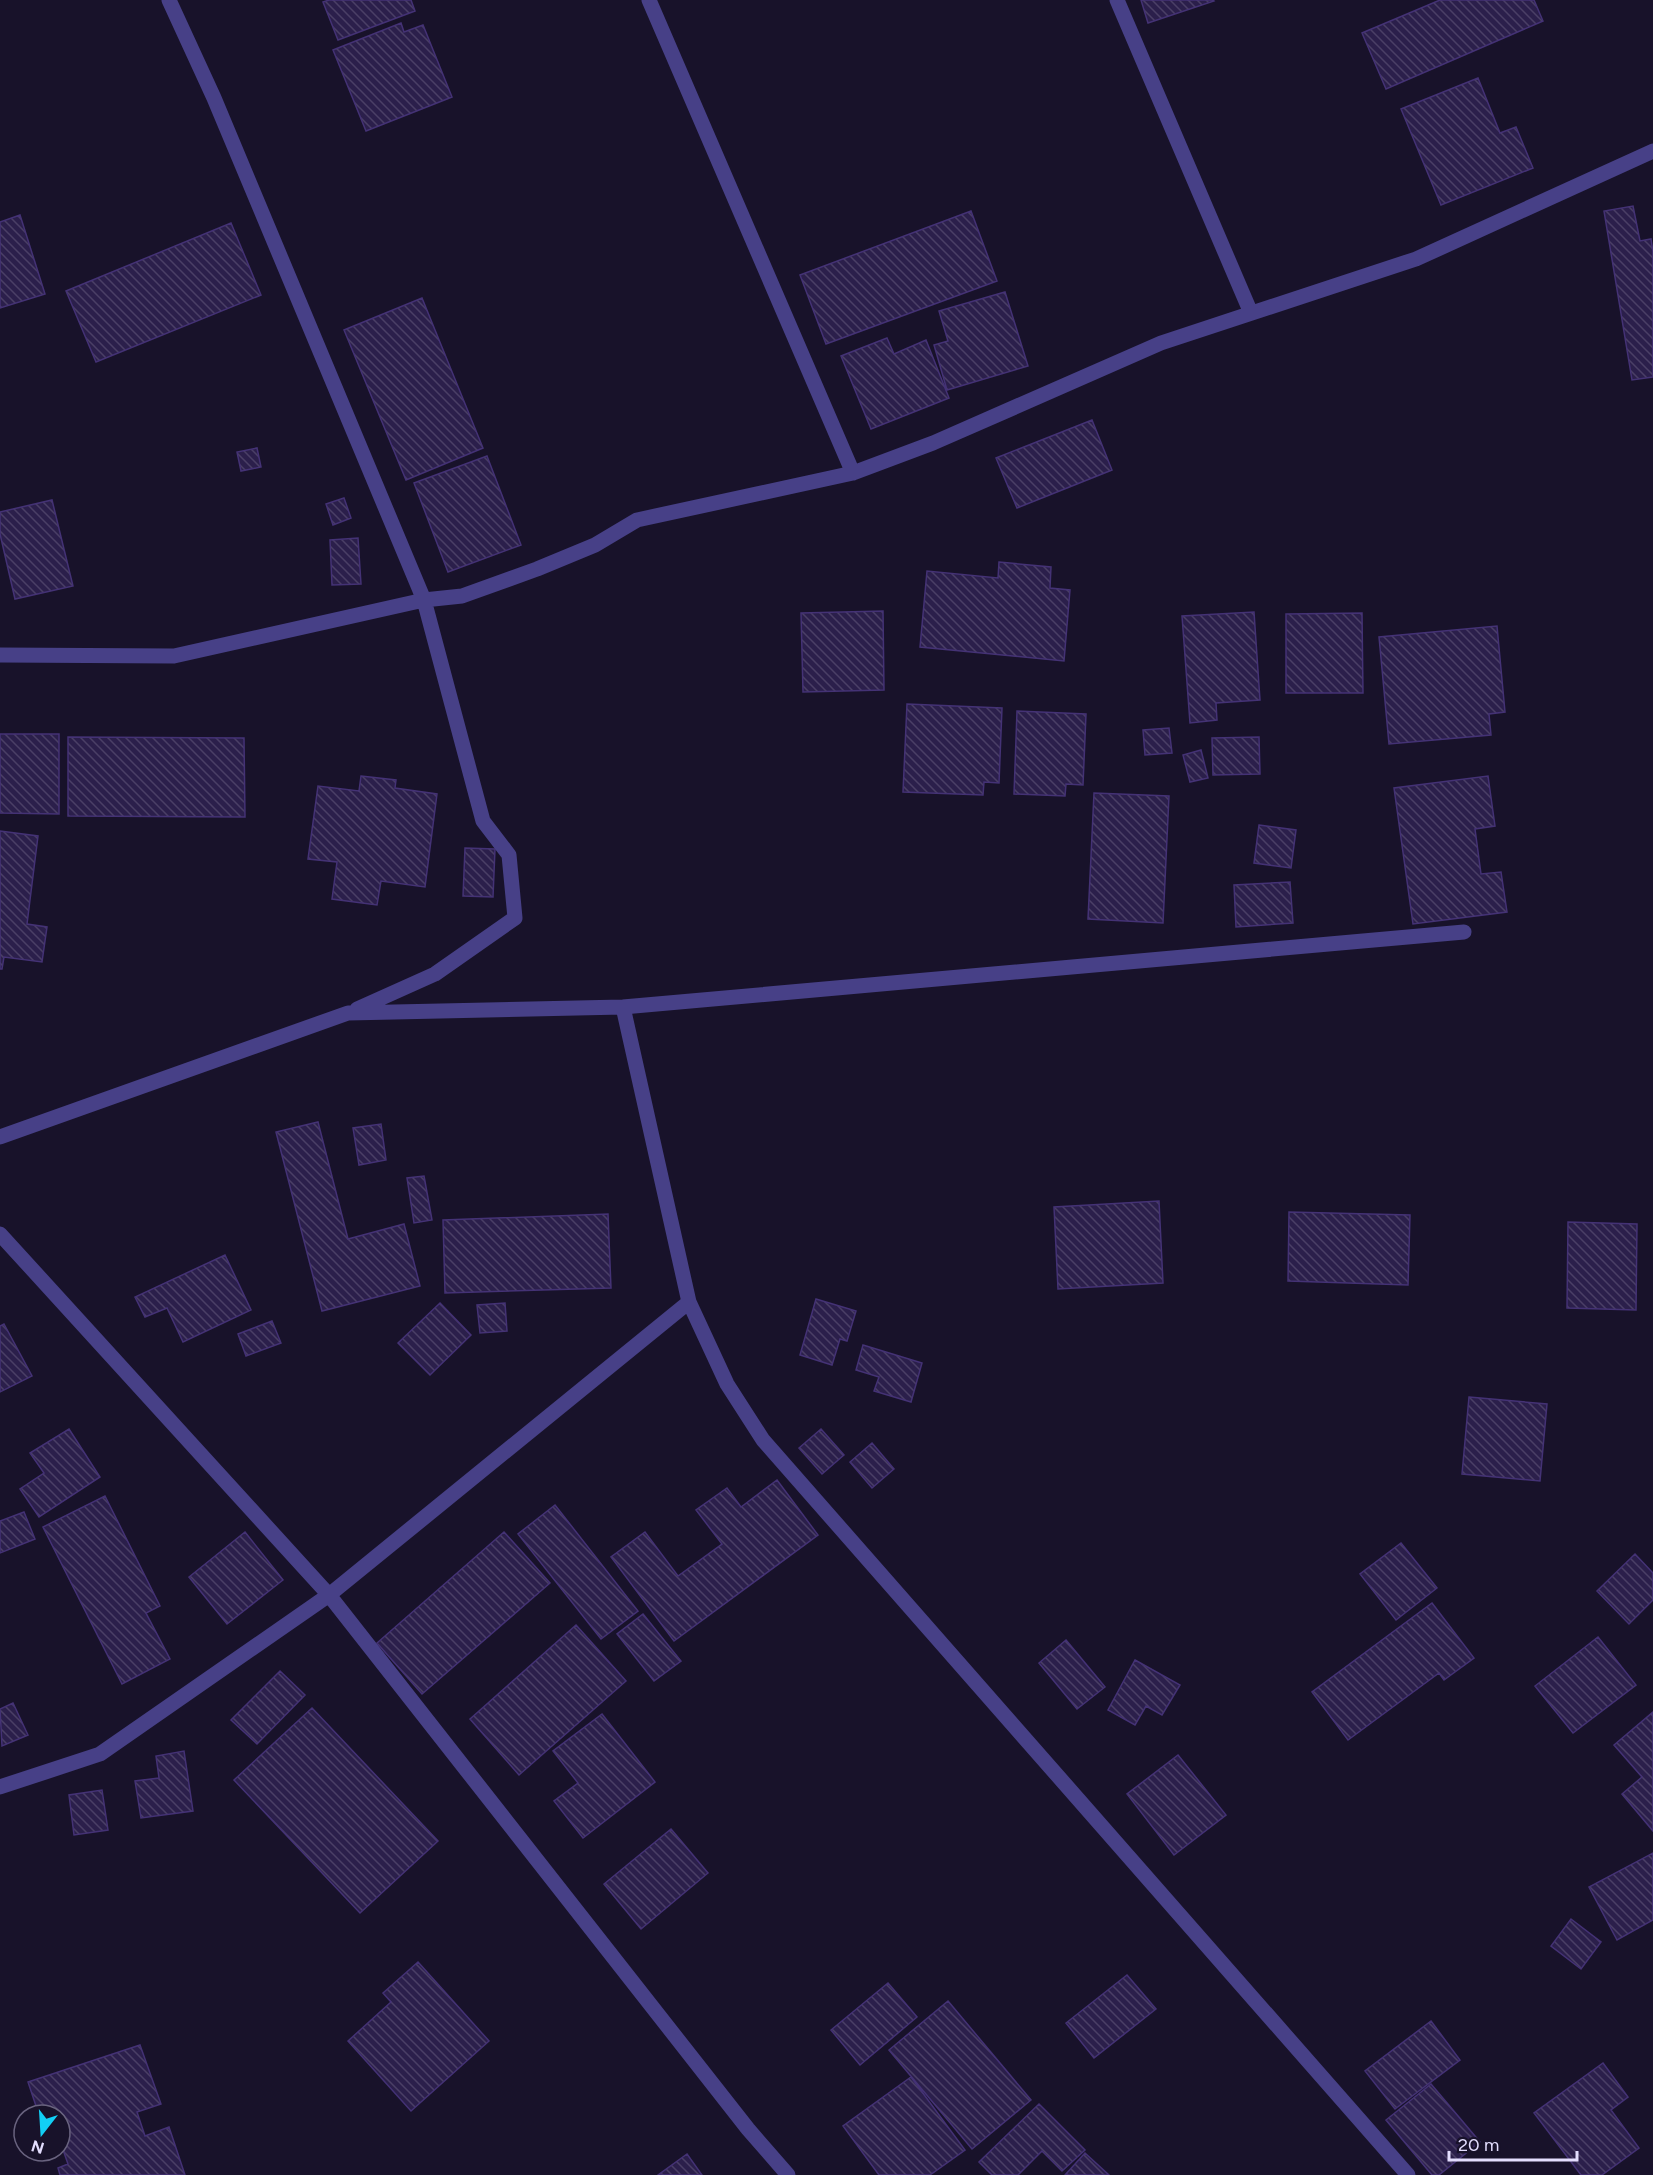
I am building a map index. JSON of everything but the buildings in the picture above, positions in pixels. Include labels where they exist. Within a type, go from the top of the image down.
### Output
[{"type":"street","points":[[0,1137],[348,1012],[435,974],[515,918],[509,855],[483,821],[424,600],[219,108],[169,0]]},
{"type":"street","points":[[649,0],[853,473]]},
{"type":"street","points":[[1116,0],[1251,313]]},
{"type":"street","points":[[0,655],[174,656],[424,600],[462,596],[595,545],[637,520],[853,473],[933,443],[1161,343],[1416,259],[1653,150]]},
{"type":"street","points":[[348,1012],[623,1007],[1464,932]]},
{"type":"street","points":[[623,1007],[689,1302],[727,1384],[763,1440],[1408,2175]]},
{"type":"street","points":[[0,1234],[329,1595],[748,2128],[788,2175]]},
{"type":"street","points":[[0,1787],[100,1754],[329,1595],[689,1302]]}]
